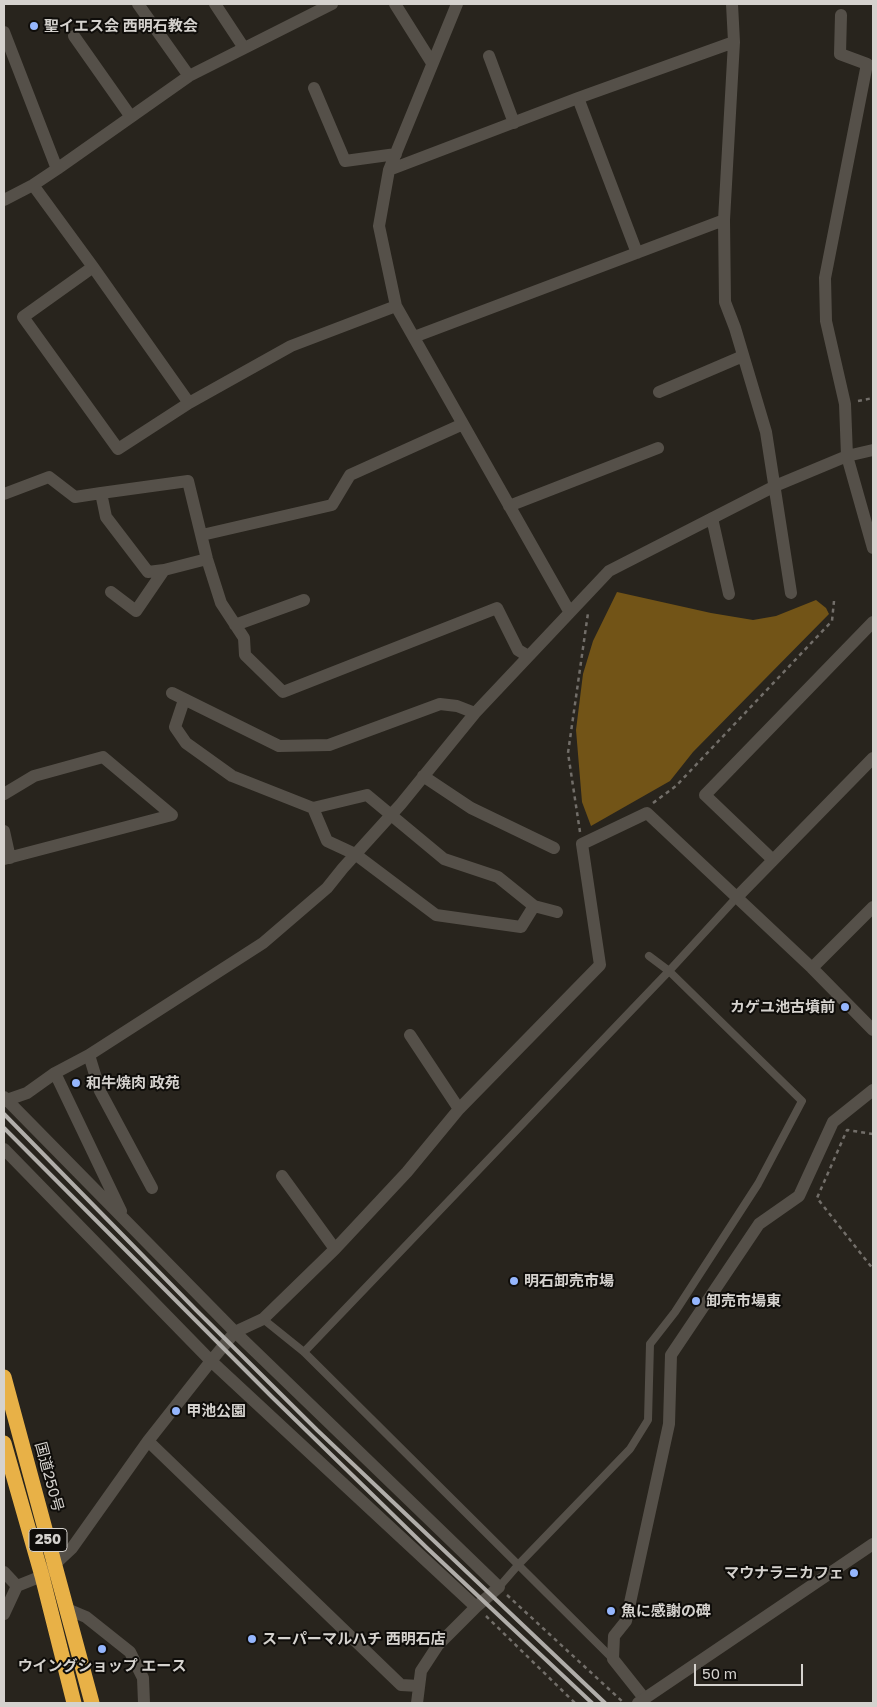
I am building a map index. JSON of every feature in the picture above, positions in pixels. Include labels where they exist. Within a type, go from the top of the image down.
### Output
[{"type":"highway","name":"国道250号","points":[[4,1377],[92,1703]]},
{"type":"highway","name":"250","points":[[4,1444],[42,1576],[74,1703]]},
{"type":"street","points":[[138,4],[189,76]]},
{"type":"street","points":[[215,4],[244,48]]},
{"type":"street","points":[[4,200],[33,185],[57,169],[189,76],[330,4]]},
{"type":"street","points":[[395,4],[432,63]]},
{"type":"street","points":[[457,4],[389,170],[379,226],[396,306],[570,611]]},
{"type":"street","points":[[732,4],[734,42],[724,220],[726,302],[766,432],[791,593]]},
{"type":"street","points":[[841,16],[840,54],[867,64],[825,278],[826,321],[845,404],[848,456],[873,548]]},
{"type":"street","points":[[4,32],[57,169]]},
{"type":"street","points":[[74,36],[131,116]]},
{"type":"street","points":[[389,170],[578,98],[734,42]]},
{"type":"street","points":[[489,56],[514,123]]},
{"type":"street","points":[[314,88],[345,161],[396,154]]},
{"type":"street","points":[[578,98],[637,253]]},
{"type":"street","points":[[33,185],[188,403]]},
{"type":"street","points":[[414,337],[724,220]]},
{"type":"street","points":[[93,267],[23,316],[118,449],[188,403],[291,346],[396,306]]},
{"type":"street","points":[[660,392],[743,356]]},
{"type":"street","points":[[202,535],[332,505],[350,475],[463,424]]},
{"type":"street","points":[[509,506],[658,448]]},
{"type":"street","points":[[417,1703],[421,1671],[438,1645],[499,1587],[235,1332],[5,1099],[27,1093],[55,1073],[89,1055],[263,943],[327,888],[355,854],[392,815],[475,713],[609,571],[775,486],[848,456],[873,450]]},
{"type":"street","points":[[4,494],[48,476],[75,496],[188,481],[207,559],[221,603],[244,638],[245,655],[283,692],[497,608],[518,650],[528,656]]},
{"type":"street","points":[[101,493],[106,517],[148,572],[207,559]]},
{"type":"street","points":[[712,518],[728,594]]},
{"type":"street","points":[[111,592],[136,611],[164,570]]},
{"type":"street","points":[[235,625],[304,600]]},
{"type":"street","points":[[773,860],[705,794],[873,622]]},
{"type":"street","points":[[172,693],[279,746],[329,745],[440,704],[458,706],[475,713]]},
{"type":"street","points":[[184,700],[176,726],[186,743],[232,776],[314,808],[367,795],[444,859],[498,877],[534,906],[557,912]]},
{"type":"street","points":[[4,794],[34,776],[103,758],[172,815],[7,859],[4,831]]},
{"type":"street","points":[[737,897],[873,758]]},
{"type":"street","points":[[423,776],[471,808],[554,848]]},
{"type":"street","points":[[314,808],[327,842],[355,854],[436,916],[520,927],[534,906]]},
{"type":"street","points":[[4,1614],[17,1586],[42,1576],[72,1548],[148,1442],[235,1332],[262,1319],[335,1249],[407,1172],[459,1109],[600,965],[582,844],[647,813],[812,968],[873,1030]]},
{"type":"street","points":[[812,968],[873,907]]},
{"type":"street","points":[[410,1035],[459,1109]]},
{"type":"street","points":[[89,1055],[100,1091],[152,1188]]},
{"type":"street","points":[[55,1073],[126,1220]]},
{"type":"street","points":[[873,1090],[833,1122],[798,1196],[759,1224],[671,1355],[668,1424],[626,1620],[614,1636],[613,1659],[641,1701],[873,1544]]},
{"type":"street","points":[[4,1149],[211,1361],[476,1607]]},
{"type":"street","points":[[282,1176],[335,1249]]},
{"type":"street","points":[[148,1442],[401,1685],[419,1686]]},
{"type":"street","points":[[4,1572],[17,1586]]},
{"type":"street","points":[[68,1609],[86,1617],[130,1652],[143,1678],[144,1703]]},
{"type":"lane","points":[[304,1352],[669,971],[737,897]]},
{"type":"lane","points":[[499,1587],[630,1449],[648,1420],[650,1344],[675,1312],[758,1184],[802,1101],[669,971],[649,956]]},
{"type":"lane","points":[[262,1319],[304,1352],[613,1659]]},
{"type":"path","points":[[582,844],[568,753],[589,614],[585,596]]},
{"type":"path","points":[[647,813],[653,803],[676,786],[832,621],[834,601]]},
{"type":"path","points":[[873,1134],[848,1130],[817,1198],[873,1269]]},
{"type":"path","points":[[499,1587],[624,1703]]},
{"type":"path","points":[[476,1607],[575,1703]]},
{"type":"shaded area","points":[[617,592],[711,613],[753,620],[776,616],[816,600],[826,608],[829,614],[693,752],[670,781],[591,826],[582,802],[576,730],[583,674],[593,641]]},
{"type":"railway","points":[[4,1114],[196,1310],[317,1430],[605,1703]]},
{"type":"railway","points":[[4,1128],[272,1397],[427,1548],[592,1703]]},
{"type":"place","name":"聖イエス会 西明石教会","points":[[34,26]]},
{"type":"place","name":"カゲユ池古墳前","points":[[845,1007]]},
{"type":"place","name":"和牛焼肉 政苑","points":[[76,1083]]},
{"type":"place","name":"明石卸売市場","points":[[514,1281]]},
{"type":"place","name":"卸売市場東","points":[[696,1301]]},
{"type":"place","name":"甲池公園","points":[[176,1411]]},
{"type":"place","name":"マウナラニカフェ","points":[[854,1573]]},
{"type":"place","name":"魚に感謝の碑","points":[[611,1611]]},
{"type":"place","name":"スーパーマルハチ 西明石店","points":[[252,1639]]},
{"type":"place","name":"ウイングショップ エース","points":[[102,1649]]}]
